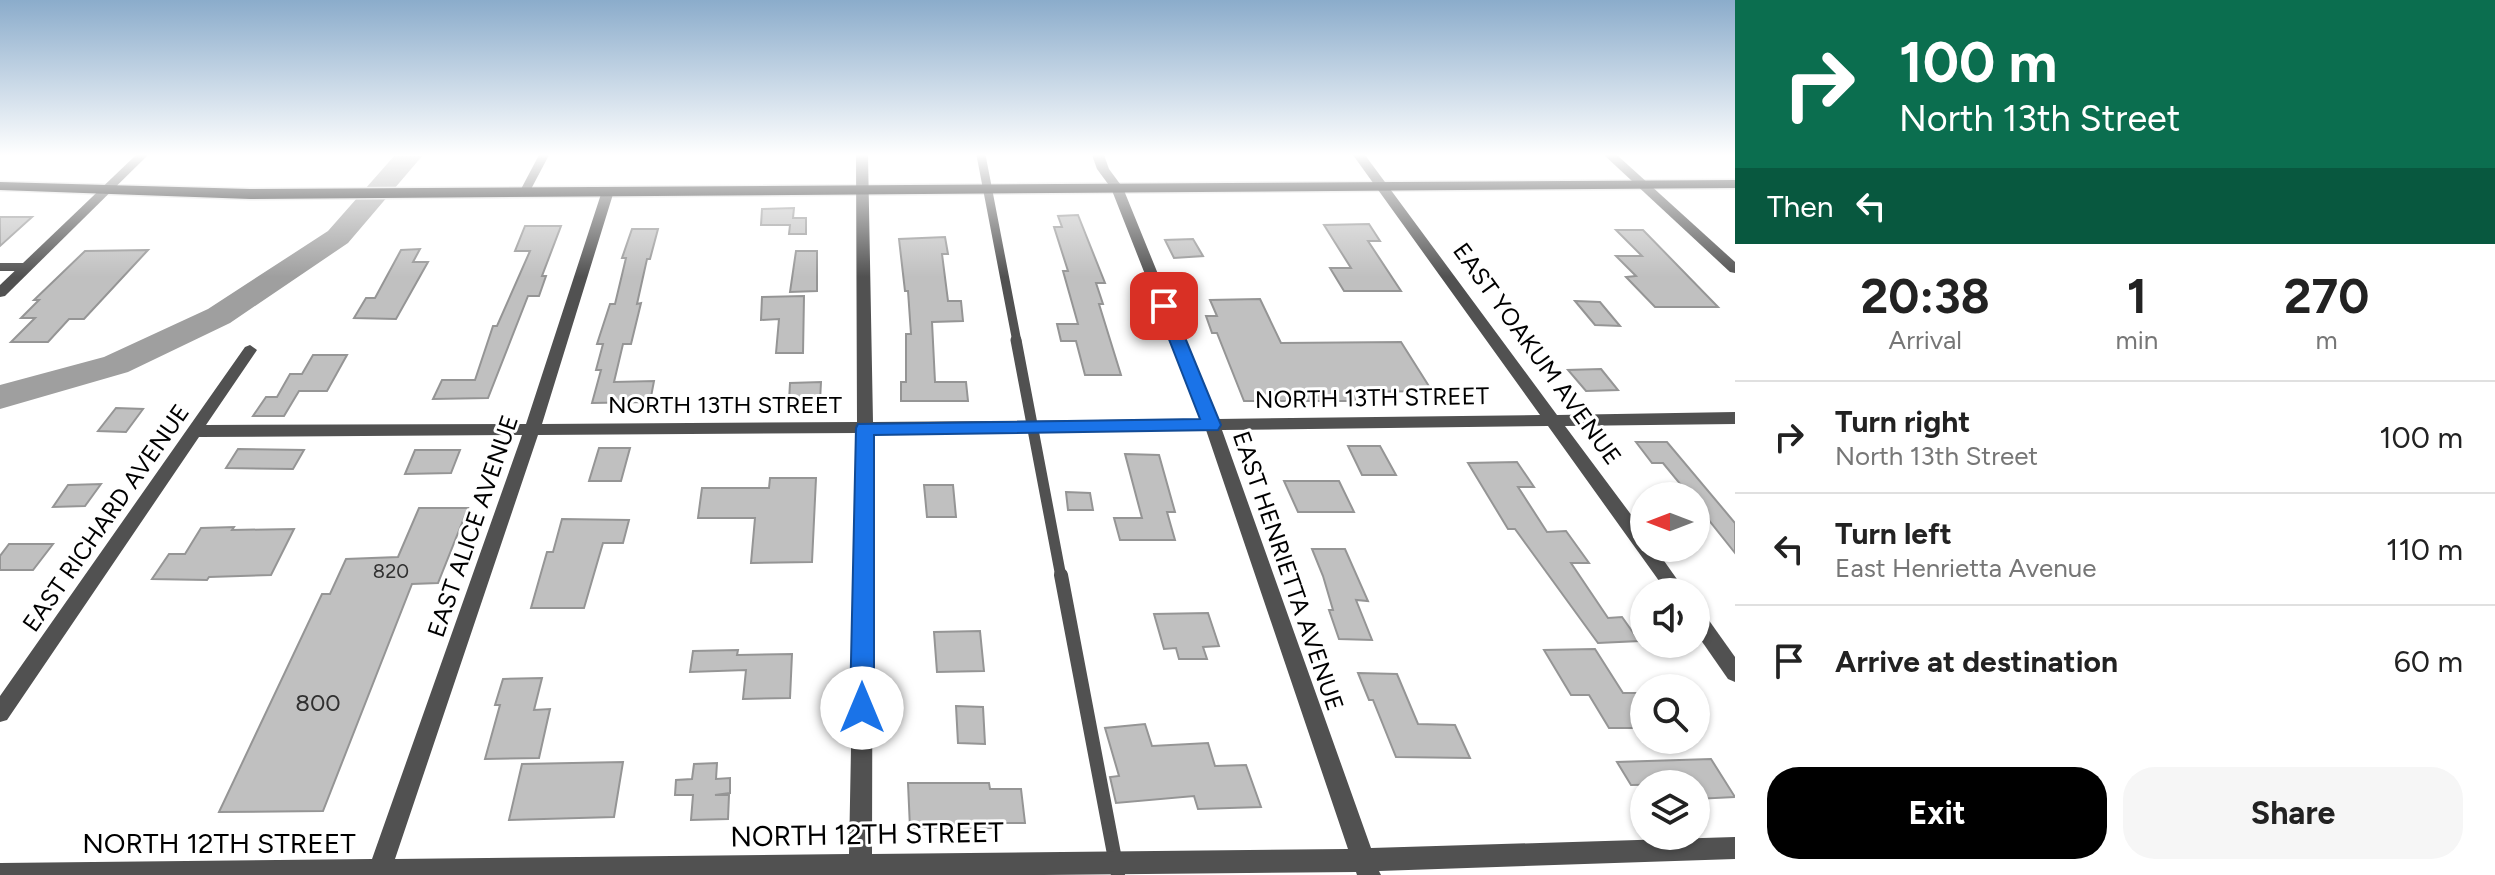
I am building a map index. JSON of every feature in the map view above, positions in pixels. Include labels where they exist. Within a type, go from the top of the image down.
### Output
[{"type":"street","points":[[0,293],[99,196]]},
{"type":"street","name":"EAST ALICE AVENUE","points":[[379,874],[532,430],[606,196]]},
{"type":"street","points":[[860,869],[865,428],[863,196]]},
{"type":"street","name":"EAST HENRIETTA AVENUE","points":[[1120,196],[1212,425],[1366,867]]},
{"type":"street","name":"EAST YOAKUM AVENUE","points":[[1388,196],[1630,526]]},
{"type":"street","points":[[1655,196],[1735,269]]},
{"type":"street","points":[[0,267],[26,267]]},
{"type":"street","name":"EAST RICHARD AVENUE","points":[[0,713],[250,350]]},
{"type":"street","name":"NORTH 13TH STREET","points":[[195,431],[1034,427],[1735,418]]},
{"type":"street","points":[[1710,638],[1735,673]]},
{"type":"street","name":"NORTH 12TH STREET","points":[[0,875],[1366,867],[1735,848]]},
{"type":"lane","points":[[990,196],[1116,868]]},
{"type":"building","points":[[794,208],[793,218],[806,218],[806,234],[789,234],[790,225],[761,225],[762,209]]},
{"type":"building","points":[[1078,215],[1105,283],[1096,283],[1103,304],[1099,304],[1121,375],[1085,375],[1076,341],[1061,341],[1057,324],[1078,324],[1063,271],[1068,271],[1054,227],[1062,227],[1058,216]]},
{"type":"building","points":[[0,217],[32,217],[0,246]]},
{"type":"building","points":[[1369,224],[1380,241],[1368,241],[1401,291],[1344,291],[1330,268],[1351,268],[1324,225]]},
{"type":"building","points":[[525,226],[561,226],[542,276],[546,276],[539,296],[528,296],[488,398],[433,399],[442,380],[475,380],[493,326],[497,326],[530,251],[515,251]]},
{"type":"building","points":[[632,229],[658,229],[650,259],[647,259],[631,344],[623,344],[614,382],[654,381],[650,402],[592,403],[601,370],[596,370],[603,344],[597,344],[610,304],[615,304],[626,258],[622,258]]},
{"type":"building","points":[[1616,230],[1643,230],[1718,307],[1655,307],[1626,277],[1636,276],[1616,256],[1642,256]]},
{"type":"building","points":[[945,237],[948,254],[942,254],[948,301],[961,301],[963,321],[932,322],[935,382],[966,382],[968,401],[901,401],[901,382],[906,382],[906,334],[911,334],[908,291],[905,291],[899,239]]},
{"type":"building","points":[[1193,239],[1203,256],[1174,258],[1165,240]]},
{"type":"building","points":[[420,249],[413,262],[428,262],[396,319],[354,318],[366,298],[375,298],[401,250]]},
{"type":"building","points":[[148,250],[84,319],[69,319],[48,342],[11,342],[35,318],[21,318],[39,300],[34,300],[85,251]]},
{"type":"building","points":[[796,251],[817,251],[817,291],[790,292]]},
{"type":"building","points":[[804,296],[803,353],[776,353],[779,319],[761,320],[762,297]]},
{"type":"building","points":[[1260,299],[1281,343],[1401,342],[1432,391],[1352,392],[1356,401],[1244,401],[1217,333],[1212,333],[1206,316],[1217,316],[1210,300]]},
{"type":"building","points":[[1575,301],[1600,302],[1620,326],[1595,325]]},
{"type":"building","points":[[313,355],[347,355],[327,391],[299,391],[284,416],[253,416],[266,397],[277,397],[290,374],[302,374]]},
{"type":"building","points":[[1601,369],[1618,390],[1586,391],[1568,370]]},
{"type":"building","points":[[821,382],[820,401],[789,401],[790,383]]},
{"type":"building","points":[[116,408],[143,409],[126,432],[98,431]]},
{"type":"building","points":[[1636,442],[1667,442],[1701,482],[1679,482],[1663,463],[1652,463]]},
{"type":"building","points":[[1348,446],[1380,446],[1396,475],[1362,475]]},
{"type":"building","points":[[599,448],[630,448],[621,481],[589,481]]},
{"type":"building","points":[[238,449],[304,450],[293,469],[226,468]]},
{"type":"building","points":[[415,450],[460,450],[451,473],[405,474]]},
{"type":"building","points":[[1125,454],[1159,455],[1175,512],[1167,512],[1175,540],[1120,540],[1114,518],[1142,518]]},
{"type":"building","points":[[1517,462],[1534,487],[1518,487],[1547,532],[1566,531],[1589,563],[1571,563],[1608,618],[1622,617],[1630,628],[1630,641],[1598,643],[1515,529],[1508,529],[1468,463]]},
{"type":"building","points":[[770,478],[816,478],[812,562],[751,563],[755,518],[698,518],[702,488],[769,488]]},
{"type":"building","points":[[1284,481],[1339,481],[1354,512],[1298,512]]},
{"type":"building","points":[[101,484],[85,506],[53,507],[68,485]]},
{"type":"building","points":[[924,485],[953,485],[956,517],[927,517]]},
{"type":"building","points":[[1066,492],[1090,493],[1093,510],[1068,510]]},
{"type":"building","points":[[1710,493],[1735,523],[1735,553],[1710,522]]},
{"type":"building","points":[[419,508],[468,508],[438,583],[412,584],[323,811],[219,812],[322,594],[330,594],[346,559],[398,557]]},
{"type":"building","points":[[562,519],[629,520],[623,543],[603,543],[584,608],[531,608],[547,552],[553,552]]},
{"type":"building","points":[[234,527],[232,530],[294,529],[271,575],[209,577],[207,580],[152,579],[169,554],[185,554],[201,528]]},
{"type":"building","points":[[9,544],[53,544],[33,570],[0,570],[0,556]]},
{"type":"building","points":[[1312,549],[1345,549],[1368,601],[1356,600],[1372,640],[1339,639],[1329,610],[1333,610],[1323,576]]},
{"type":"building","points":[[1208,613],[1219,646],[1203,647],[1207,659],[1179,659],[1176,648],[1164,649],[1154,614]]},
{"type":"building","points":[[980,631],[984,671],[937,672],[934,632]]},
{"type":"building","points":[[1595,649],[1623,693],[1630,693],[1630,728],[1609,728],[1589,695],[1571,695],[1544,650]]},
{"type":"building","points":[[738,650],[737,655],[792,654],[790,698],[743,699],[746,670],[690,672],[693,651]]},
{"type":"building","points":[[1358,673],[1397,674],[1418,724],[1455,725],[1470,758],[1396,757],[1373,700],[1369,700]]},
{"type":"building","points":[[542,678],[534,710],[550,709],[539,758],[485,759],[500,705],[495,705],[503,679]]},
{"type":"building","points":[[956,706],[983,707],[985,744],[958,743]]},
{"type":"building","points":[[1145,724],[1152,746],[1208,743],[1215,766],[1246,765],[1261,807],[1198,809],[1194,796],[1116,803],[1110,777],[1119,776],[1105,728]]},
{"type":"building","points":[[1711,759],[1735,797],[1710,798],[1710,770],[1630,770],[1630,783],[1617,762]]},
{"type":"building","points":[[623,762],[614,817],[509,820],[522,764]]},
{"type":"building","points":[[717,763],[716,779],[730,778],[730,793],[715,795],[729,795],[728,819],[691,820],[693,795],[675,795],[676,780],[692,779],[694,764]]},
{"type":"building","points":[[908,783],[989,783],[990,789],[1021,789],[1025,823],[993,823],[993,828],[910,828]]},
{"type":"waterway","points":[[0,397],[116,365],[185,335],[253,296],[314,255],[338,237],[373,196]]},
{"type":"route","points":[[862,708],[865,428],[1212,425],[1164,306]]}]
